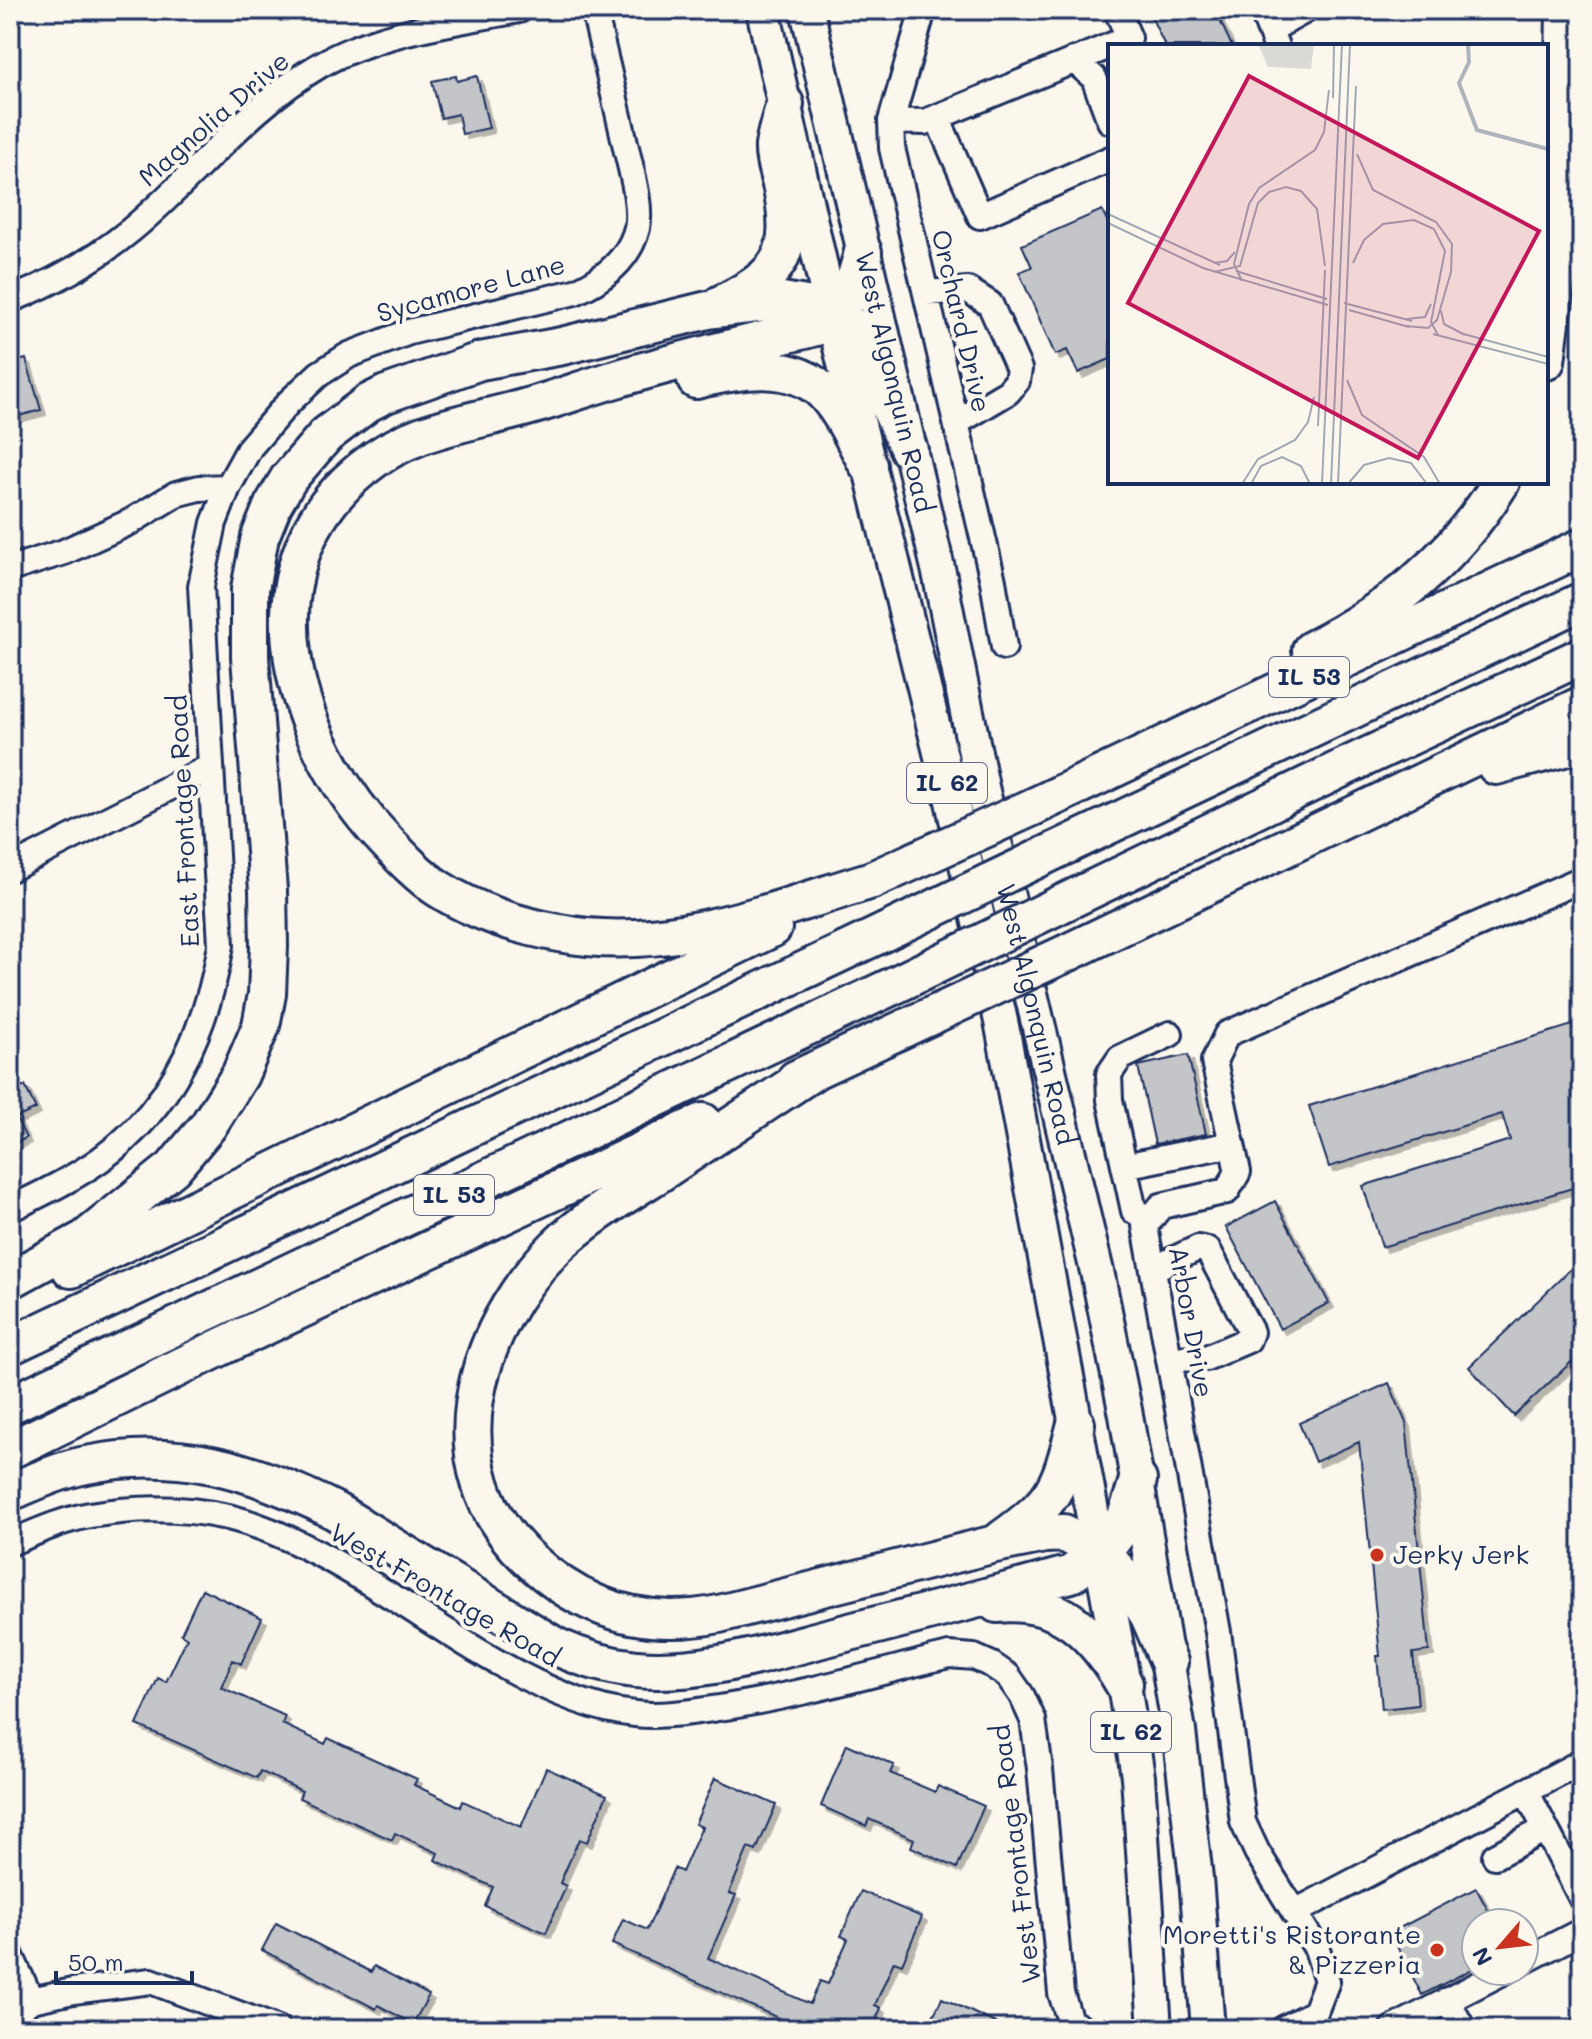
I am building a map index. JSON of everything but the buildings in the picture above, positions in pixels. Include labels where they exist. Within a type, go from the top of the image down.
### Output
[{"type":"highway","points":[[1548,346],[1561,246],[1565,10]]},
{"type":"highway","points":[[708,310],[762,281],[773,270],[784,249],[788,218],[774,148],[785,104]]},
{"type":"highway","points":[[863,252],[853,293],[816,327],[616,379],[533,406],[437,429],[382,454],[338,490],[321,513],[300,555],[290,607],[294,670],[306,718],[323,757],[347,796],[392,847],[439,889],[490,913],[558,933],[635,940],[725,925],[872,880]]},
{"type":"highway","points":[[10,1280],[85,1239],[173,1168],[208,1126],[240,1075],[261,1026],[267,994],[268,890],[248,615],[250,589],[260,537],[273,505],[289,478],[335,427],[368,403],[403,387],[480,361],[562,346],[708,310],[782,301],[812,306],[853,327],[909,450]]},
{"type":"highway","points":[[533,406],[612,399],[743,371],[790,373],[814,384],[826,395],[868,465]]},
{"type":"highway","points":[[1154,750],[1236,689],[1364,622],[1395,601],[1442,559],[1481,513],[1500,484]]},
{"type":"highway","name":"IL 53","points":[[10,1298],[872,880],[1582,547]]},
{"type":"highway","name":"IL 53","points":[[10,1346],[1582,601]]},
{"type":"highway","name":"IL 53","points":[[10,1405],[1582,656]]},
{"type":"highway","name":"IL 53","points":[[10,1450],[239,1338],[1069,952],[1582,705]]},
{"type":"highway","points":[[1384,802],[1507,762],[1582,743]]},
{"type":"highway","points":[[817,1069],[604,1209],[557,1246],[529,1280],[498,1329],[488,1353],[472,1419],[471,1447],[483,1495],[508,1538],[549,1577],[596,1605],[639,1617],[673,1619],[708,1617],[995,1544],[1064,1533],[1101,1553],[1127,1580],[1149,1616],[1169,1662]]},
{"type":"highway","points":[[995,1544],[1032,1517],[1049,1500],[1061,1479],[1076,1424]]},
{"type":"highway","points":[[10,1492],[84,1465],[150,1457],[212,1463],[245,1472],[302,1494],[335,1511],[555,1646],[583,1658],[639,1669],[698,1668],[1071,1574],[1101,1553],[1124,1526],[1138,1480]]},
{"type":"highway","points":[[936,1610],[1019,1602],[1050,1608],[1087,1633],[1124,1684]]},
{"type":"main road","name":"West Algonquin Road","points":[[763,10],[832,315],[952,801],[1002,1026],[1124,1684],[1138,1777],[1155,2029]]},
{"type":"main road","name":"West Algonquin Road","points":[[807,10],[940,577],[982,787],[1098,1276],[1138,1480],[1169,1662],[1196,1878],[1208,2029]]},
{"type":"street","name":"Magnolia Drive","points":[[10,300],[72,270],[130,231],[262,109],[320,65],[401,34],[519,10]]},
{"type":"street","name":"Sycamore Lane","points":[[228,487],[250,447],[289,402],[319,374],[349,355],[409,332],[575,292],[598,281],[615,267],[637,227],[635,189],[594,10]]},
{"type":"street","name":"Orchard Drive","points":[[923,10],[891,121],[892,148],[993,581],[1004,647]]},
{"type":"street","points":[[1117,10],[1131,42]]},
{"type":"street","points":[[1269,29],[1306,10]]},
{"type":"street","points":[[891,121],[925,122],[1074,60],[1108,49]]},
{"type":"street","points":[[1074,60],[1094,78],[1108,116]]},
{"type":"street","points":[[937,117],[980,216],[1108,160]]},
{"type":"street","points":[[926,293],[968,290],[990,304],[1019,369],[1017,381],[1008,392],[956,423]]},
{"type":"street","points":[[10,569],[64,552],[130,522],[176,494],[199,488],[228,487]]},
{"type":"street","name":"East Frontage Road","points":[[10,1209],[83,1171],[113,1150],[153,1109],[173,1083],[187,1057],[210,998],[221,945],[201,586],[214,523],[228,487]]},
{"type":"street","points":[[10,869],[210,767]]},
{"type":"street","name":"Arbor Drive","points":[[1283,2029],[1315,2012],[1327,1981],[1317,1949],[1257,1852],[1243,1822],[1218,1632],[1145,1226],[1161,1206],[1227,1191],[1238,1172],[1214,1061],[1227,1034],[1582,879]]},
{"type":"street","points":[[1151,1219],[1134,1211],[1110,1100],[1109,1074],[1120,1058],[1170,1034]]},
{"type":"street","points":[[1124,1166],[1232,1144]]},
{"type":"street","points":[[1153,1269],[1198,1248],[1208,1250],[1251,1332],[1248,1340],[1206,1358],[1169,1359]]},
{"type":"street","name":"West Frontage Road","points":[[10,1543],[58,1523],[115,1512],[168,1508],[230,1518],[262,1528],[312,1551],[521,1677],[579,1699],[634,1714],[700,1711],[766,1701],[949,1655],[974,1657],[992,1665],[1008,1676],[1033,1720],[1061,1993],[1070,2021],[1083,2029]]},
{"type":"street","points":[[1295,1912],[1582,1762]]},
{"type":"street","points":[[1526,1791],[1582,1899]]},
{"type":"street","points":[[1495,1856],[1545,1829]]},
{"type":"street","points":[[1540,1953],[1582,1931]]},
{"type":"street","points":[[10,1954],[31,2000]]},
{"type":"street","points":[[10,2018],[31,2000],[151,1981],[278,2029]]},
{"type":"street","points":[[1399,2027],[1473,1987]]},
{"type":"street","points":[[1447,2000],[1463,2029]]},
{"type":"path","points":[[1574,931],[1582,955]]},
{"type":"place","name":"Jerky Jerk","points":[[1377,1555]]},
{"type":"place","name":"Moretti's Ristorante & Pizzeria","points":[[1437,1950]]}]
